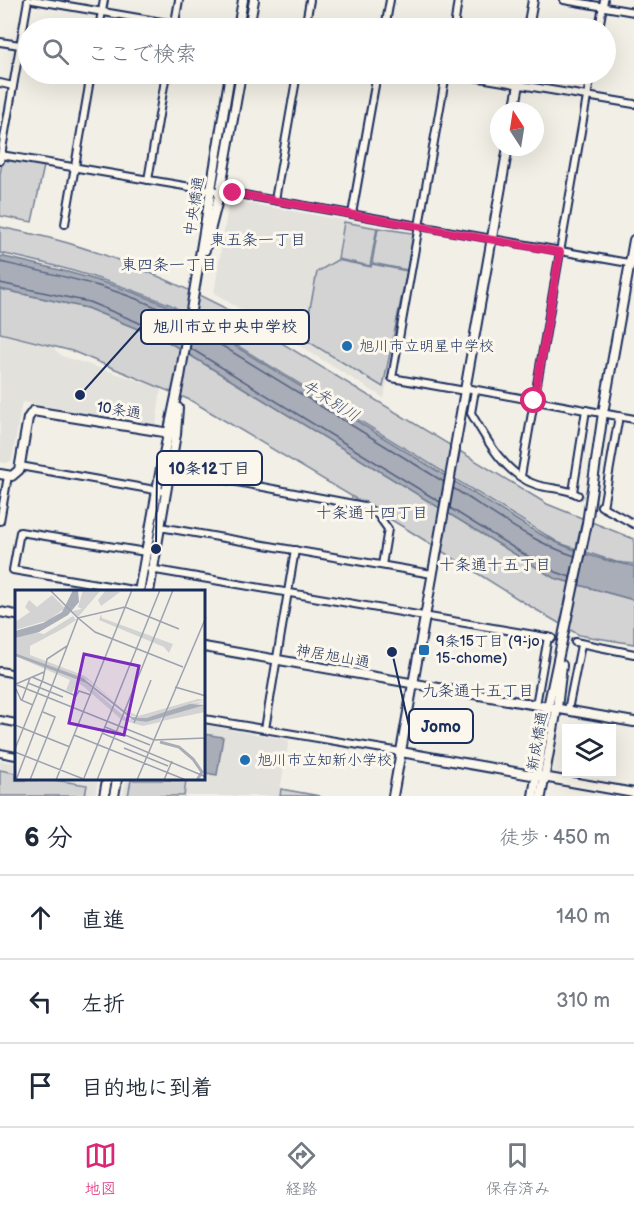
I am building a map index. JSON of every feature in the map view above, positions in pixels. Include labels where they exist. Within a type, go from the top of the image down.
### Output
[{"type":"street","points":[[25,18],[28,0]]},
{"type":"street","points":[[33,0],[131,18]]},
{"type":"street","points":[[101,18],[104,0]]},
{"type":"street","points":[[176,18],[179,0]]},
{"type":"street","points":[[240,18],[243,0]]},
{"type":"street","points":[[251,18],[254,0]]},
{"type":"street","points":[[307,18],[310,0]]},
{"type":"street","points":[[387,18],[390,0]]},
{"type":"street","points":[[455,18],[458,0]]},
{"type":"street","points":[[530,18],[533,0]]},
{"type":"street","points":[[564,0],[603,3],[634,12]]},
{"type":"street","points":[[601,18],[603,3]]},
{"type":"street","points":[[0,42],[18,45]]},
{"type":"street","points":[[18,57],[1,158],[74,167],[275,200],[632,264]]},
{"type":"street","points":[[0,83],[13,86]]},
{"type":"street","points":[[65,224],[89,84]]},
{"type":"street","points":[[148,180],[164,84]]},
{"type":"street","name":"中央橋通","points":[[193,296],[228,84]]},
{"type":"street","name":"中央橋通","points":[[193,296],[220,192],[239,84]]},
{"type":"street","points":[[275,200],[295,84]]},
{"type":"street","points":[[352,214],[375,84]]},
{"type":"street","points":[[444,84],[392,378],[634,418]]},
{"type":"street","points":[[516,102],[519,84],[634,104]]},
{"type":"street","points":[[521,476],[589,84]]},
{"type":"street","points":[[393,796],[506,156]]},
{"type":"street","points":[[603,413],[632,264],[634,240]]},
{"type":"street","points":[[149,590],[170,469],[172,433],[193,296]]},
{"type":"street","points":[[475,390],[471,413],[503,463],[535,485],[576,493],[586,410]]},
{"type":"street","name":"10条通","points":[[20,466],[28,417],[35,410],[172,433]]},
{"type":"street","name":"新成橋通","points":[[533,796],[540,777],[587,522],[603,413]]},
{"type":"street","points":[[619,416],[602,506],[634,524]]},
{"type":"street","points":[[139,590],[161,468],[172,433]]},
{"type":"street","points":[[0,521],[4,475],[16,474],[20,466],[166,492]]},
{"type":"street","points":[[161,468],[364,506],[378,515],[388,529],[382,565]]},
{"type":"street","points":[[160,526],[432,574]]},
{"type":"street","points":[[133,590],[14,570],[20,532],[146,552]]},
{"type":"street","points":[[265,729],[295,550]]},
{"type":"street","points":[[143,567],[550,638],[536,705]]},
{"type":"street","points":[[0,612],[15,615]]},
{"type":"street","points":[[568,710],[578,644],[634,654]]},
{"type":"street","name":"神居旭山通","points":[[206,647],[634,722]]},
{"type":"street","points":[[0,671],[15,674]]},
{"type":"street","points":[[206,719],[634,793]]},
{"type":"street","points":[[0,720],[15,723]]},
{"type":"street","points":[[0,753],[15,756]]},
{"type":"street","name":"新成橋通","points":[[540,777],[541,796]]},
{"type":"street","points":[[104,796],[107,781]]},
{"type":"street","points":[[114,796],[117,781]]},
{"type":"shaded area","points":[[3,158],[44,166],[32,222],[0,216],[0,174]]},
{"type":"shaded area","name":"旭川市立明星中学校","points":[[234,201],[412,232],[415,235],[384,398],[214,293],[228,206]]},
{"type":"shaded area","points":[[344,222],[377,228],[370,266],[338,259]]},
{"type":"shaded area","points":[[0,227],[59,241],[127,263],[221,306],[547,504],[634,539],[634,564],[616,562],[559,543],[171,305],[87,275],[0,253]]},
{"type":"shaded area","points":[[378,228],[412,233],[407,270],[372,263]]},
{"type":"shaded area","points":[[337,260],[407,271],[383,387],[304,339],[317,272]]},
{"type":"shaded area","points":[[0,289],[87,308],[167,341],[554,578],[634,600],[634,644],[579,635],[190,400],[72,351],[0,333]]},
{"type":"shaded area","points":[[0,334],[52,347],[62,356],[161,388],[156,425],[22,402],[12,460],[7,463],[0,462]]},
{"type":"shaded area","name":"旭川市立知新小学校","points":[[206,725],[289,740],[279,796],[123,796],[126,781],[206,781]]},
{"type":"shaded area","points":[[0,761],[15,763],[15,781],[98,781],[95,796],[0,796]]},
{"type":"shaded area","points":[[0,770],[15,773],[15,781],[61,781],[87,785],[85,796],[0,796]]},
{"type":"shaded area","points":[[131,781],[186,781],[184,796],[128,796]]},
{"type":"shaded area","points":[[281,789],[320,796],[280,796]]},
{"type":"water","name":"牛朱別川","points":[[0,256],[89,278],[175,309],[533,530],[582,552],[634,566],[634,600],[554,578],[167,341],[87,308],[0,289]]},
{"type":"water","points":[[206,734],[223,737],[217,775],[206,773]]},
{"type":"tunnel","points":[[578,495],[601,506]]},
{"type":"tunnel","points":[[552,638],[575,642]]},
{"type":"place","name":"旭川市立明星中学校","points":[[347,346]]},
{"type":"place","name":"旭川市立中央中学校","points":[[80,395]]},
{"type":"place","name":"10条12丁目","points":[[156,549]]},
{"type":"place","name":"9条15丁目 (9-jo 15-chome)","points":[[424,650]]},
{"type":"place","name":"Jomo","points":[[392,652]]},
{"type":"place","name":"旭川市立知新小学校","points":[[245,760]]},
{"type":"district","name":"東五条一丁目","points":[[258,239]]},
{"type":"district","name":"東四条一丁目","points":[[169,264]]},
{"type":"district","name":"十条通十四丁目","points":[[372,512]]},
{"type":"district","name":"十条通十五丁目","points":[[495,564]]},
{"type":"district","name":"九条通十五丁目","points":[[478,690]]},
{"type":"route","points":[[233,193],[560,252],[534,401]]}]
